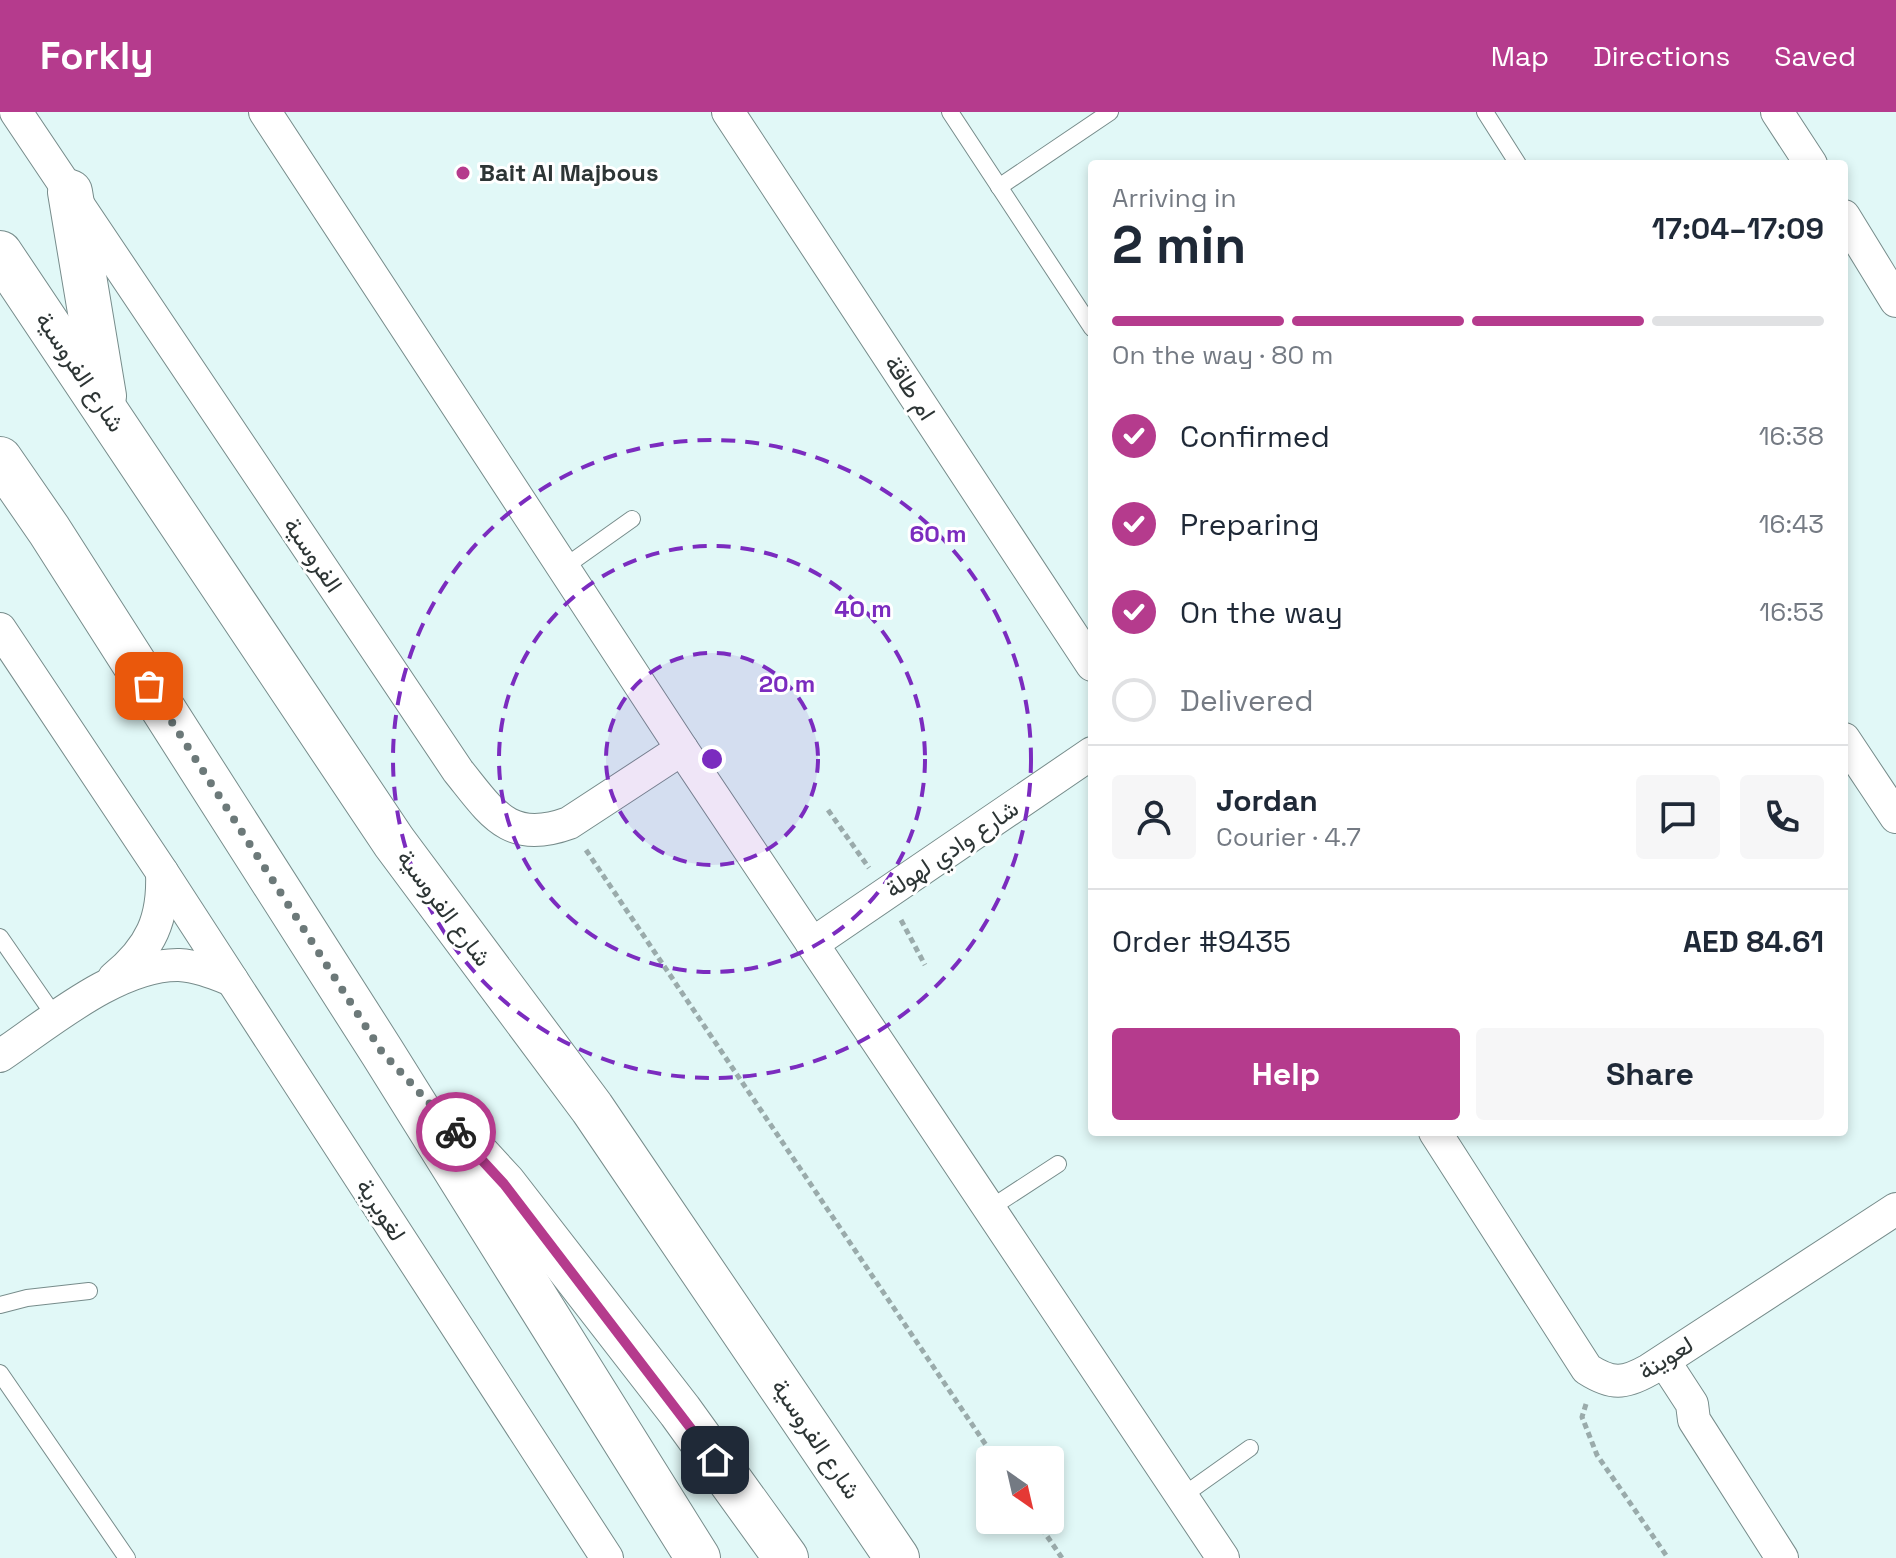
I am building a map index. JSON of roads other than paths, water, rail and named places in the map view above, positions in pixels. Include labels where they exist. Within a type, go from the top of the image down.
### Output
[{"type":"highway","points":[[70,192],[106,410]]},
{"type":"highway","name":"شارع الفروسية","points":[[0,253],[394,842],[592,1108],[897,1558]]},
{"type":"highway","points":[[0,459],[49,530],[382,1052],[698,1558]]},
{"type":"highway","points":[[382,1052],[504,1184],[680,1411],[786,1558]]},
{"type":"street","name":"الفروسية","points":[[16,112],[458,771],[496,818],[508,826],[527,830],[558,827],[682,749]]},
{"type":"street","points":[[265,112],[682,749],[1223,1558]]},
{"type":"street","name":"ام طاقة","points":[[728,112],[1088,659]]},
{"type":"street","points":[[1777,112],[1808,160]]},
{"type":"street","points":[[1848,230],[1896,301]]},
{"type":"street","points":[[0,629],[232,980]]},
{"type":"street","points":[[1848,745],[1896,817]]},
{"type":"street","name":"شارع وادي لهولة","points":[[812,944],[1088,756]]},
{"type":"street","points":[[99,990],[138,957],[150,938],[159,917],[163,894],[162,872]]},
{"type":"street","points":[[0,1056],[126,975],[153,967],[180,965],[206,970],[232,980]]},
{"type":"street","name":"لغويرية","points":[[232,980],[607,1558]]},
{"type":"street","name":"لعوينة","points":[[1438,1136],[1587,1369],[1604,1380],[1628,1381],[1657,1365],[1896,1209]]},
{"type":"street","points":[[1657,1365],[1678,1414],[1694,1420],[1782,1558]]},
{"type":"lane","points":[[950,112],[1088,322]]},
{"type":"lane","points":[[999,187],[1110,112]]},
{"type":"lane","points":[[1485,112],[1515,160]]},
{"type":"lane","points":[[563,568],[632,519]]},
{"type":"lane","points":[[0,937],[56,1018]]},
{"type":"lane","points":[[989,1209],[1058,1164]]},
{"type":"lane","points":[[0,1305],[27,1298],[89,1291]]},
{"type":"lane","points":[[0,1373],[127,1558]]},
{"type":"lane","points":[[1181,1497],[1250,1448]]},
{"type":"place","name":"Bait Al Majbous","points":[[463,173]]}]
